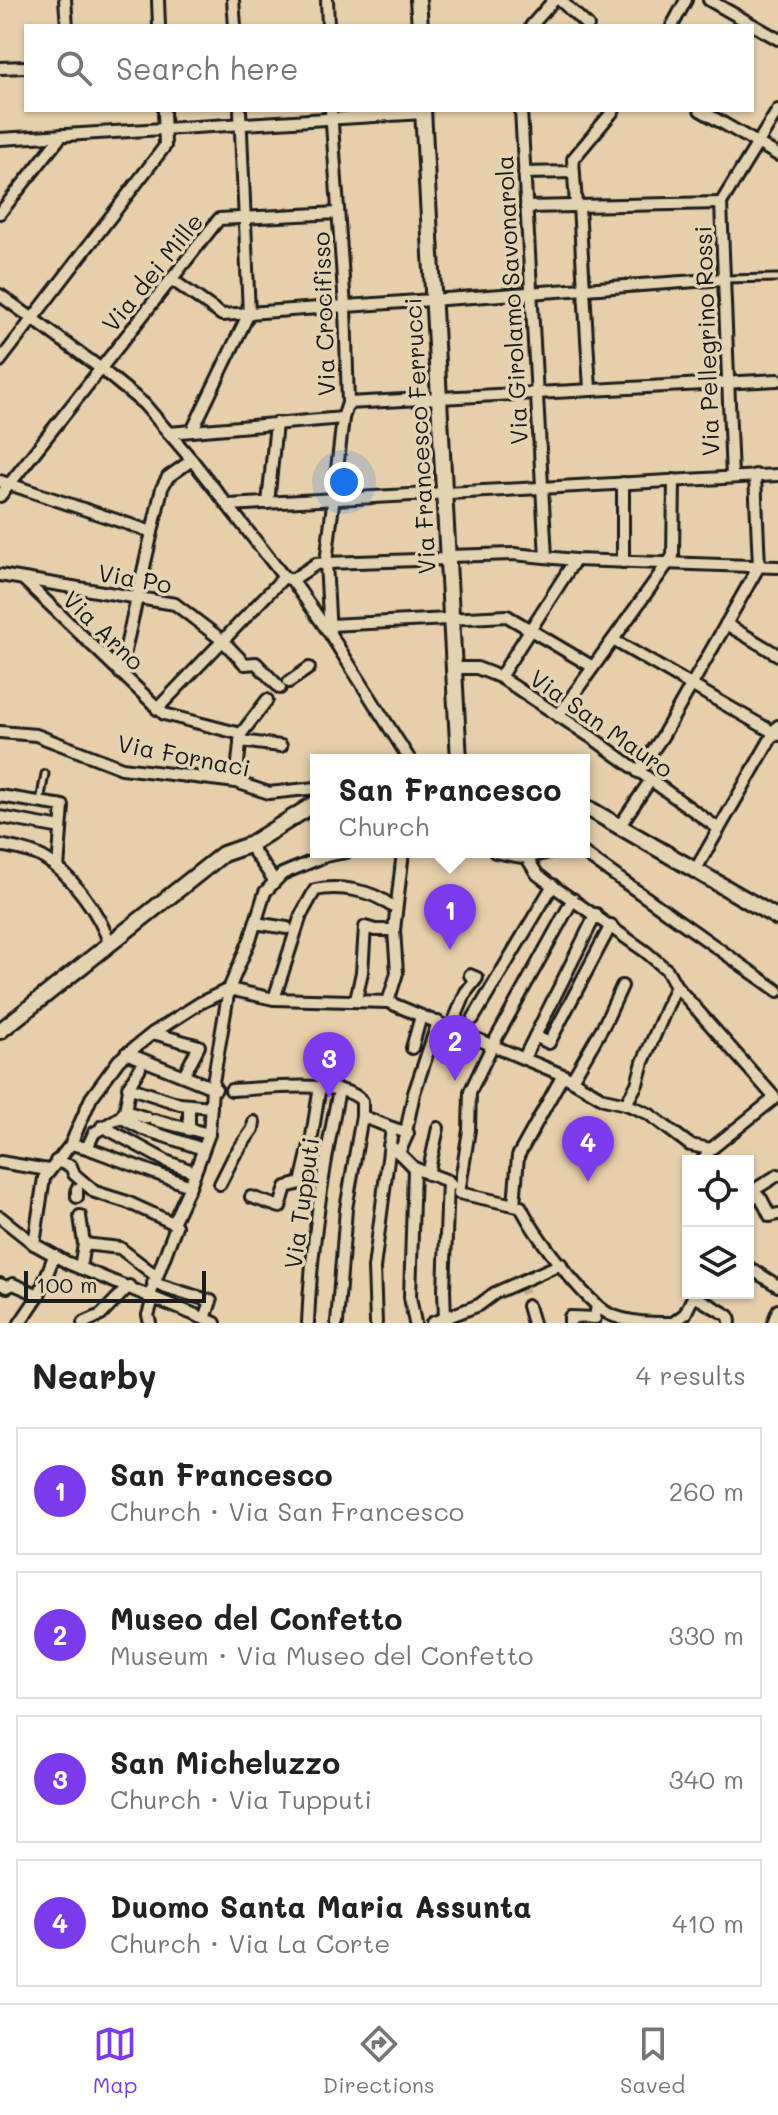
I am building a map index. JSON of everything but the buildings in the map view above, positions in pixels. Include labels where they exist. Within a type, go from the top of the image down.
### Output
[{"type":"street","points":[[65,0],[67,24]]},
{"type":"street","points":[[158,0],[159,24]]},
{"type":"street","points":[[233,0],[235,24]]},
{"type":"street","points":[[327,0],[328,24]]},
{"type":"street","points":[[533,24],[557,0],[586,24]]},
{"type":"street","points":[[673,24],[686,0]]},
{"type":"street","points":[[709,0],[751,24]]},
{"type":"street","points":[[754,25],[778,39]]},
{"type":"street","points":[[0,68],[24,67]]},
{"type":"street","points":[[526,207],[721,203],[778,110]]},
{"type":"street","points":[[0,361],[165,146],[164,112]]},
{"type":"street","points":[[192,431],[249,313],[240,112]]},
{"type":"street","points":[[0,139],[393,112]]},
{"type":"street","name":"Via Francesco Ferrucci","points":[[423,112],[459,754]]},
{"type":"street","name":"Via Girolamo Savonarola","points":[[521,112],[546,557]]},
{"type":"street","points":[[590,389],[573,163],[577,152],[612,112]]},
{"type":"street","points":[[703,112],[778,155]]},
{"type":"street","name":"Via Crocifisso","points":[[330,630],[326,563],[343,418],[348,403],[332,114]]},
{"type":"street","points":[[0,213],[62,135]]},
{"type":"street","points":[[524,173],[573,172]]},
{"type":"street","name":"Via Pellegrino Rossi","points":[[721,203],[732,477]]},
{"type":"street","name":"Via dei Mille","points":[[0,496],[4,483],[219,219],[338,213]]},
{"type":"street","points":[[171,279],[222,315],[724,279]]},
{"type":"street","points":[[0,295],[144,404],[330,630],[406,754]]},
{"type":"street","points":[[348,403],[778,380]]},
{"type":"street","points":[[169,433],[343,418]]},
{"type":"street","points":[[268,503],[276,423]]},
{"type":"street","points":[[120,673],[162,488],[168,477],[192,460]]},
{"type":"street","points":[[638,772],[759,566],[755,475]]},
{"type":"street","points":[[228,505],[778,475]]},
{"type":"street","points":[[558,716],[673,556],[674,480]]},
{"type":"street","points":[[4,483],[152,532]]},
{"type":"street","points":[[623,483],[623,562]]},
{"type":"street","points":[[281,746],[241,737],[164,714],[157,709],[222,640],[288,578],[316,564],[514,554],[575,560],[778,567]]},
{"type":"street","points":[[500,677],[575,560]]},
{"type":"street","name":"Via Po","points":[[0,575],[175,604],[222,640],[245,664],[256,663],[284,685],[309,668]]},
{"type":"street","name":"Via Arno","points":[[24,580],[157,709]]},
{"type":"street","points":[[330,630],[451,618],[507,616],[593,667]]},
{"type":"street","points":[[726,624],[778,655]]},
{"type":"street","points":[[613,640],[777,731],[696,869]]},
{"type":"street","name":"Via San Mauro","points":[[454,668],[477,668],[500,677],[719,829]]},
{"type":"street","points":[[236,782],[241,737],[267,700]]},
{"type":"street","name":"Via Fornaci","points":[[0,732],[36,735],[122,768],[236,782],[269,793],[310,789]]},
{"type":"street","points":[[619,827],[650,781]]},
{"type":"street","points":[[0,796],[63,806],[58,868]]},
{"type":"street","points":[[0,1031],[223,854],[249,845],[310,807]]},
{"type":"street","points":[[590,810],[778,918]]},
{"type":"street","points":[[0,817],[61,828]]},
{"type":"street","points":[[0,845],[29,851],[58,868],[94,909],[110,945]]},
{"type":"street","points":[[249,845],[274,880]]},
{"type":"street","points":[[173,1223],[209,1134],[229,989],[265,892],[274,880],[321,858]]},
{"type":"street","points":[[388,1002],[397,973],[394,930],[402,858]]},
{"type":"street","points":[[527,858],[537,874],[611,925],[667,970],[676,986],[776,1096],[706,1155]]},
{"type":"street","points":[[590,858],[778,991]]},
{"type":"street","points":[[473,1019],[553,885]]},
{"type":"street","points":[[274,999],[292,929],[315,890],[352,889],[383,899],[390,905]]},
{"type":"street","points":[[459,1193],[470,1119],[470,1092],[573,899]]},
{"type":"street","points":[[524,1058],[596,914]]},
{"type":"street","points":[[255,923],[292,929]]},
{"type":"street","points":[[535,1036],[549,1043],[611,925]]},
{"type":"street","points":[[356,1000],[362,972],[365,927],[394,930]]},
{"type":"street","points":[[451,1028],[466,992],[477,978],[470,975]]},
{"type":"street","points":[[514,1205],[518,1156],[605,1023],[622,986]]},
{"type":"street","points":[[626,1104],[676,986]]},
{"type":"street","points":[[34,1244],[44,1178],[71,1144],[91,1098],[126,1053],[200,1003],[229,989],[274,999],[388,1002],[493,1044],[568,1078],[604,1099],[649,1114],[690,1145],[711,1149]]},
{"type":"street","points":[[412,1048],[421,1016]]},
{"type":"street","points":[[399,1153],[407,1138],[414,1093],[438,1022]]},
{"type":"street","points":[[153,1033],[199,1046],[184,1075]]},
{"type":"street","points":[[126,1053],[142,1064],[184,1075],[214,1088]]},
{"type":"street","points":[[123,1114],[130,1084],[142,1064]]},
{"type":"street","points":[[130,1084],[189,1105],[211,1107]]},
{"type":"street","points":[[251,1197],[280,1207],[286,1187],[301,1183],[320,1086]]},
{"type":"street","points":[[231,1090],[320,1086],[357,1096],[362,1101],[346,1209],[337,1323]]},
{"type":"street","name":"Via Tupputi","points":[[308,1323],[313,1241],[322,1171],[339,1090]]},
{"type":"street","points":[[189,1105],[189,1130]]},
{"type":"street","points":[[87,1148],[94,1133],[123,1114],[209,1134]]},
{"type":"street","points":[[123,1114],[143,1129],[203,1149]]},
{"type":"street","points":[[362,1116],[406,1132]]},
{"type":"street","points":[[220,1184],[234,1156],[253,1129],[254,1122]]},
{"type":"street","points":[[102,1126],[168,1162],[195,1172]]},
{"type":"street","points":[[169,1138],[173,1126]]},
{"type":"street","points":[[376,1323],[374,1268],[392,1128]]},
{"type":"street","points":[[428,1174],[438,1128]]},
{"type":"street","points":[[71,1144],[190,1186]]},
{"type":"street","points":[[389,1145],[414,1168],[448,1181],[459,1193],[521,1207],[561,1264],[597,1305],[619,1318],[646,1323],[672,1323],[685,1314],[692,1299]]},
{"type":"street","points":[[0,1162],[71,1166],[76,1185],[127,1202],[176,1226],[154,1279],[148,1315],[150,1323]]},
{"type":"street","points":[[305,1168],[322,1171]]},
{"type":"street","points":[[414,1168],[410,1297],[415,1323]]},
{"type":"street","points":[[754,1190],[778,1175]]},
{"type":"street","points":[[445,1318],[448,1181]]},
{"type":"street","points":[[754,1195],[762,1200],[770,1216],[778,1214]]},
{"type":"street","points":[[80,1216],[84,1244],[80,1268]]},
{"type":"street","points":[[0,1217],[54,1256],[210,1321],[211,1301],[154,1279],[120,1248],[84,1244]]},
{"type":"street","points":[[20,1323],[39,1295],[54,1256]]},
{"type":"street","points":[[432,1323],[479,1305],[495,1293],[561,1264]]},
{"type":"street","points":[[754,1271],[778,1286]]},
{"type":"street","points":[[0,1284],[7,1287],[13,1284],[39,1295]]},
{"type":"street","points":[[83,1323],[98,1319],[129,1286]]},
{"type":"street","points":[[702,1299],[729,1316],[732,1323]]},
{"type":"street","points":[[570,1323],[570,1317],[595,1318],[597,1305]]},
{"type":"street","points":[[528,1306],[533,1323]]},
{"type":"street","points":[[773,1323],[778,1310]]},
{"type":"lane","points":[[724,279],[778,278]]},
{"type":"lane","points":[[40,803],[45,774]]},
{"type":"tunnel","points":[[522,1284],[528,1306]]},
{"type":"place","name":"San Francesco","points":[[450,950]]},
{"type":"place","name":"Museo del Confetto","points":[[455,1081]]},
{"type":"place","name":"San Micheluzzo","points":[[329,1098]]},
{"type":"place","name":"Duomo Santa Maria Assunta","points":[[588,1182]]}]
